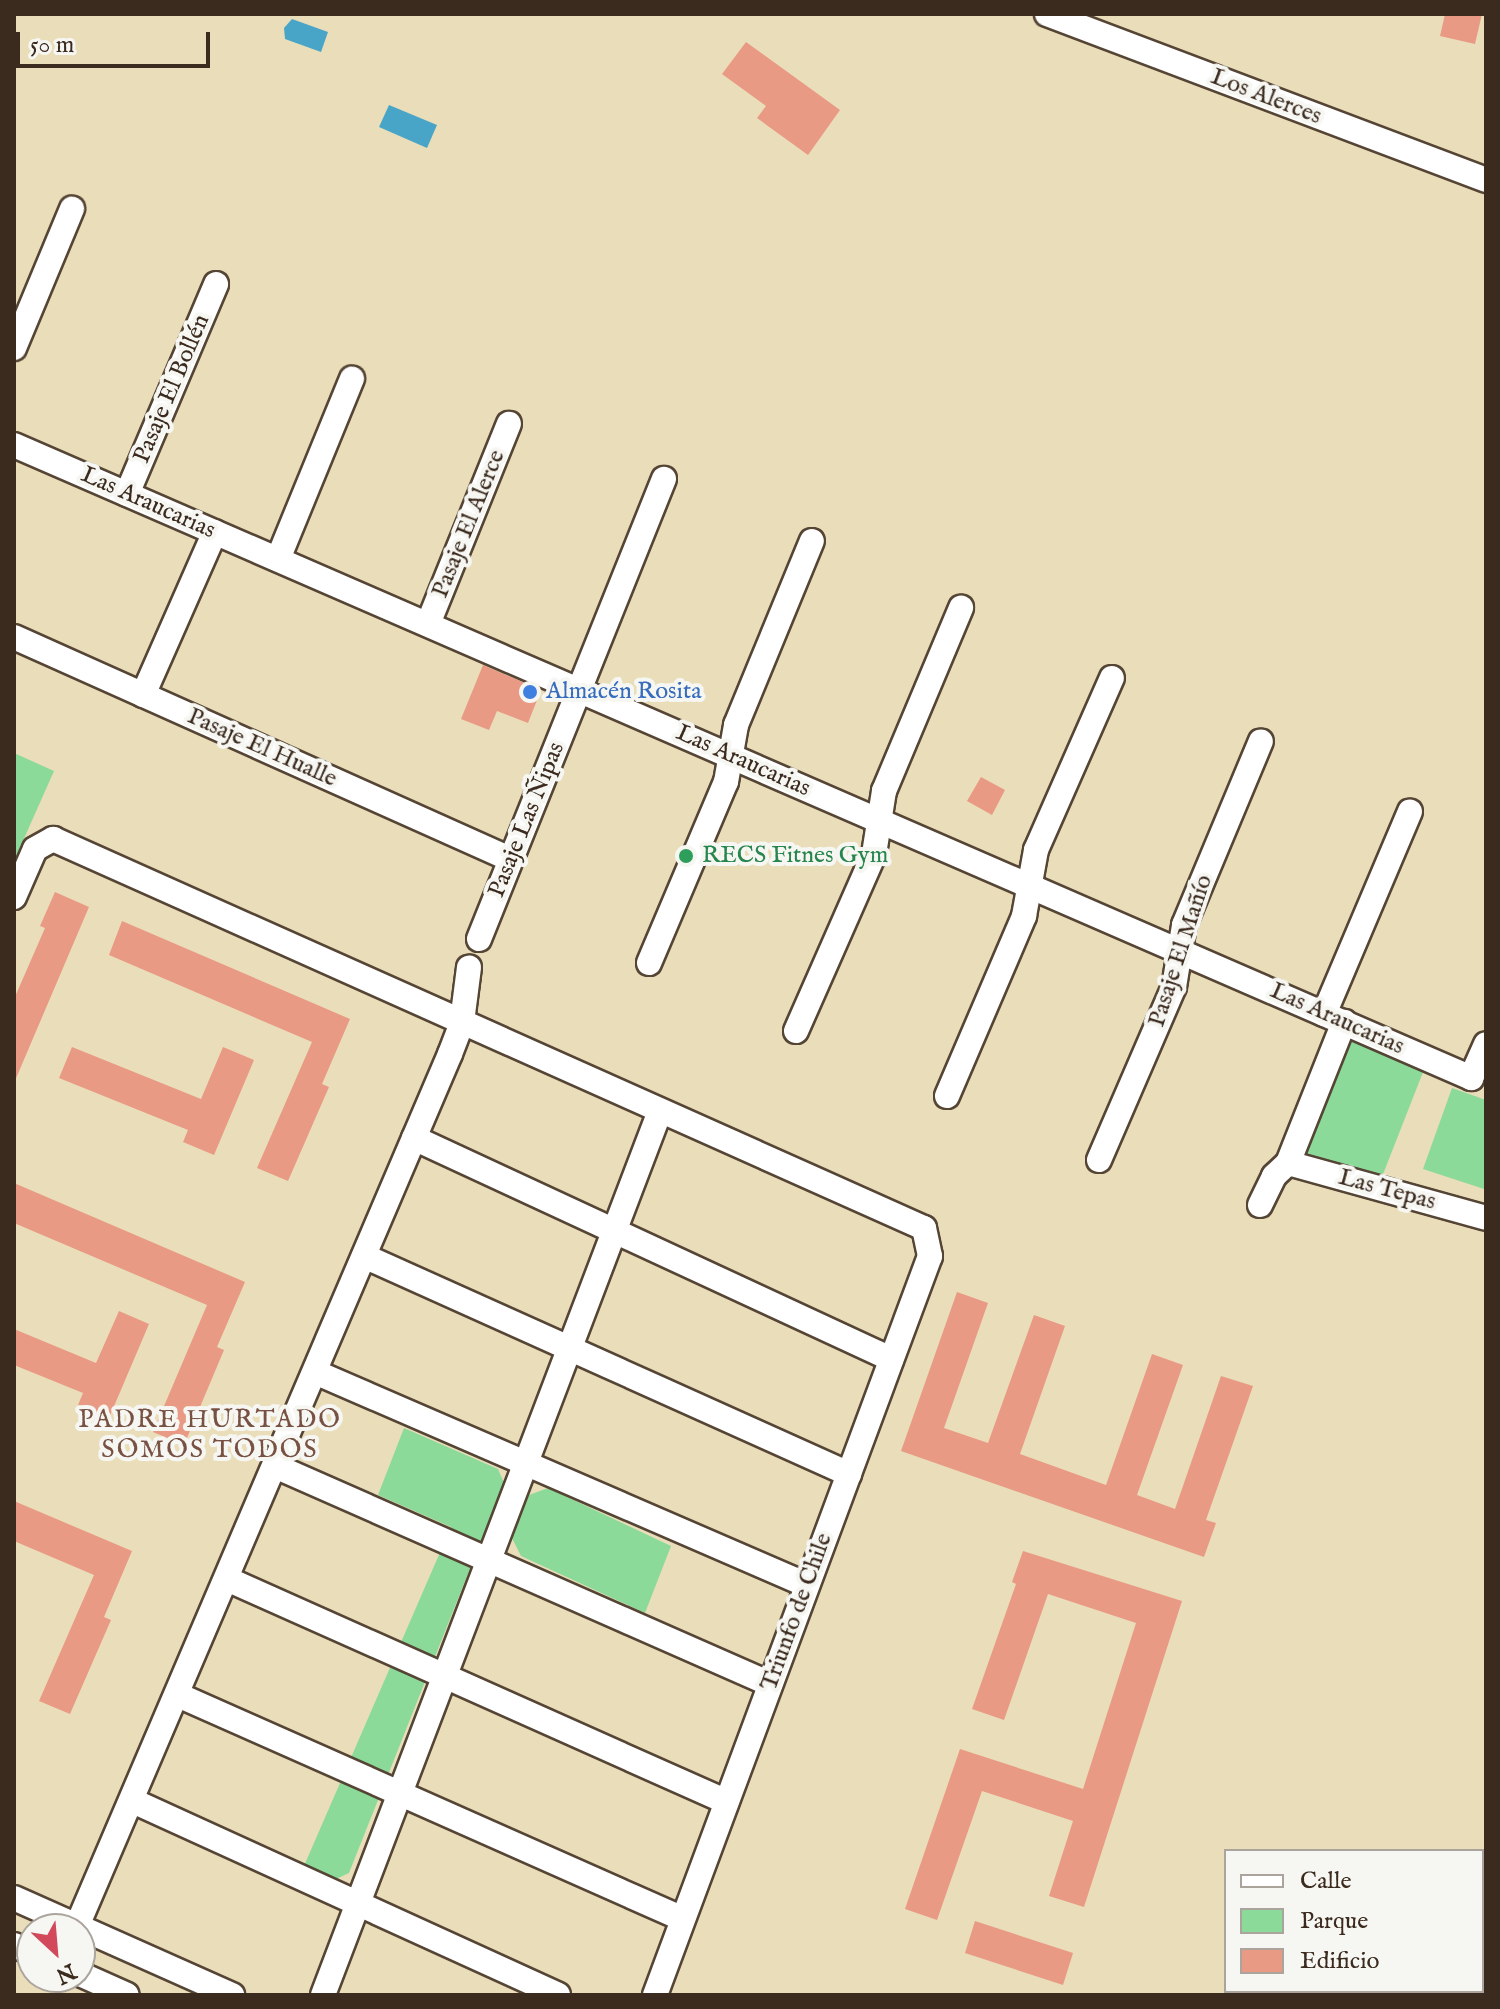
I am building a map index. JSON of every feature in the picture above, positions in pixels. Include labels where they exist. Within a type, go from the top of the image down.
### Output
[{"type":"street","name":"Los Alerces","points":[[1047,14],[1486,180]]},
{"type":"street","points":[[14,348],[72,209]]},
{"type":"street","name":"Pasaje El Bollén","points":[[127,494],[216,284]]},
{"type":"street","points":[[278,559],[352,379]]},
{"type":"street","name":"Pasaje El Alerce","points":[[428,624],[509,424]]},
{"type":"street","name":"Las Araucarias","points":[[14,445],[1334,1018],[1478,1075]]},
{"type":"street","name":"Pasaje Las Ñipas","points":[[479,939],[580,690],[584,670],[664,479]]},
{"type":"street","points":[[143,695],[215,532]]},
{"type":"street","points":[[649,963],[726,782],[736,725],[812,541]]},
{"type":"street","points":[[796,1031],[874,854],[884,791],[961,608]]},
{"type":"street","name":"Pasaje El Hualle","points":[[14,637],[510,859]]},
{"type":"street","points":[[947,1096],[1024,916],[1036,850],[1112,678]]},
{"type":"street","name":"Pasaje El Mañío","points":[[1099,1160],[1174,987],[1184,925],[1261,741]]},
{"type":"street","points":[[1260,1205],[1274,1176],[1288,1163],[1334,1018],[1410,811]]},
{"type":"street","points":[[14,897],[35,849],[53,839],[660,1111],[323,1995]]},
{"type":"street","points":[[83,1913],[462,1022],[469,967]]},
{"type":"street","points":[[1478,1075],[1486,1044]]},
{"type":"street","name":"Triunfo de Chile","points":[[655,1995],[930,1256],[924,1228],[908,1224],[660,1111]]},
{"type":"street","points":[[414,1138],[891,1359]]},
{"type":"street","name":"Las Tepas","points":[[1288,1163],[1486,1218]]},
{"type":"street","points":[[364,1256],[849,1474]]},
{"type":"street","points":[[315,1372],[807,1585]]},
{"type":"street","points":[[275,1466],[770,1684]]},
{"type":"street","points":[[227,1579],[727,1802]]},
{"type":"street","points":[[178,1695],[683,1919]]},
{"type":"street","points":[[133,1801],[558,1995]]},
{"type":"street","points":[[14,1898],[48,1913]]},
{"type":"street","points":[[96,1934],[232,1995]]},
{"type":"street","points":[[101,1990],[127,1995]]},
{"type":"green space","points":[[14,753],[54,771],[14,861]]},
{"type":"green space","points":[[1351,1038],[1425,1067],[1378,1187],[1303,1157]]},
{"type":"green space","points":[[1452,1088],[1486,1100],[1484,1189],[1423,1169]]},
{"type":"green space","points":[[404,1428],[498,1469],[504,1483],[349,1873],[336,1879],[304,1866],[451,1527],[378,1495]]},
{"type":"green space","points":[[548,1488],[671,1546],[645,1613],[521,1556],[512,1538],[529,1495]]},
{"type":"water","points":[[292,19],[328,32],[321,52],[285,39],[284,28]]},
{"type":"water","points":[[389,105],[437,125],[427,148],[379,127]]},
{"type":"building","points":[[1445,14],[1482,14],[1475,44],[1440,36]]},
{"type":"building","points":[[746,42],[840,110],[808,155],[757,118],[766,106],[722,74]]},
{"type":"building","points":[[483,665],[541,690],[528,723],[497,711],[489,730],[461,719]]},
{"type":"building","points":[[981,777],[1005,790],[992,815],[967,801]]},
{"type":"building","points":[[55,892],[89,907],[14,1083],[14,999],[45,928],[40,926]]},
{"type":"building","points":[[122,921],[350,1019],[322,1084],[329,1087],[288,1181],[257,1168],[312,1042],[109,955]]},
{"type":"building","points":[[72,1047],[201,1099],[223,1047],[254,1060],[214,1155],[183,1142],[188,1130],[59,1078]]},
{"type":"building","points":[[14,1183],[245,1282],[217,1347],[224,1350],[184,1445],[153,1432],[207,1305],[14,1223]]},
{"type":"building","points":[[957,1292],[988,1303],[944,1428],[988,1443],[1034,1315],[1065,1326],[1020,1454],[1106,1485],[1152,1354],[1183,1365],[1137,1495],[1175,1509],[1221,1376],[1253,1386],[1206,1520],[1216,1523],[1204,1557],[901,1451]]},
{"type":"building","points":[[119,1311],[149,1324],[109,1418],[78,1405],[83,1393],[14,1365],[14,1329],[96,1363]]},
{"type":"building","points":[[14,1501],[132,1551],[104,1617],[111,1620],[70,1714],[39,1701],[94,1575],[14,1541]]},
{"type":"building","points":[[1023,1551],[1182,1601],[1084,1907],[1049,1896],[1073,1821],[982,1791],[937,1920],[905,1909],[960,1749],[1083,1789],[1136,1623],[1048,1594],[1004,1720],[972,1709],[1016,1584],[1012,1582]]},
{"type":"building","points":[[975,1921],[1073,1953],[1063,1985],[965,1953]]},
{"type":"place","name":"Almacén Rosita","points":[[530,692]]},
{"type":"place","name":"RECS Fitnes Gym","points":[[686,856]]},
{"type":"district","name":"PADRE HURTADO SOMOS TODOS","points":[[210,1435]]}]
